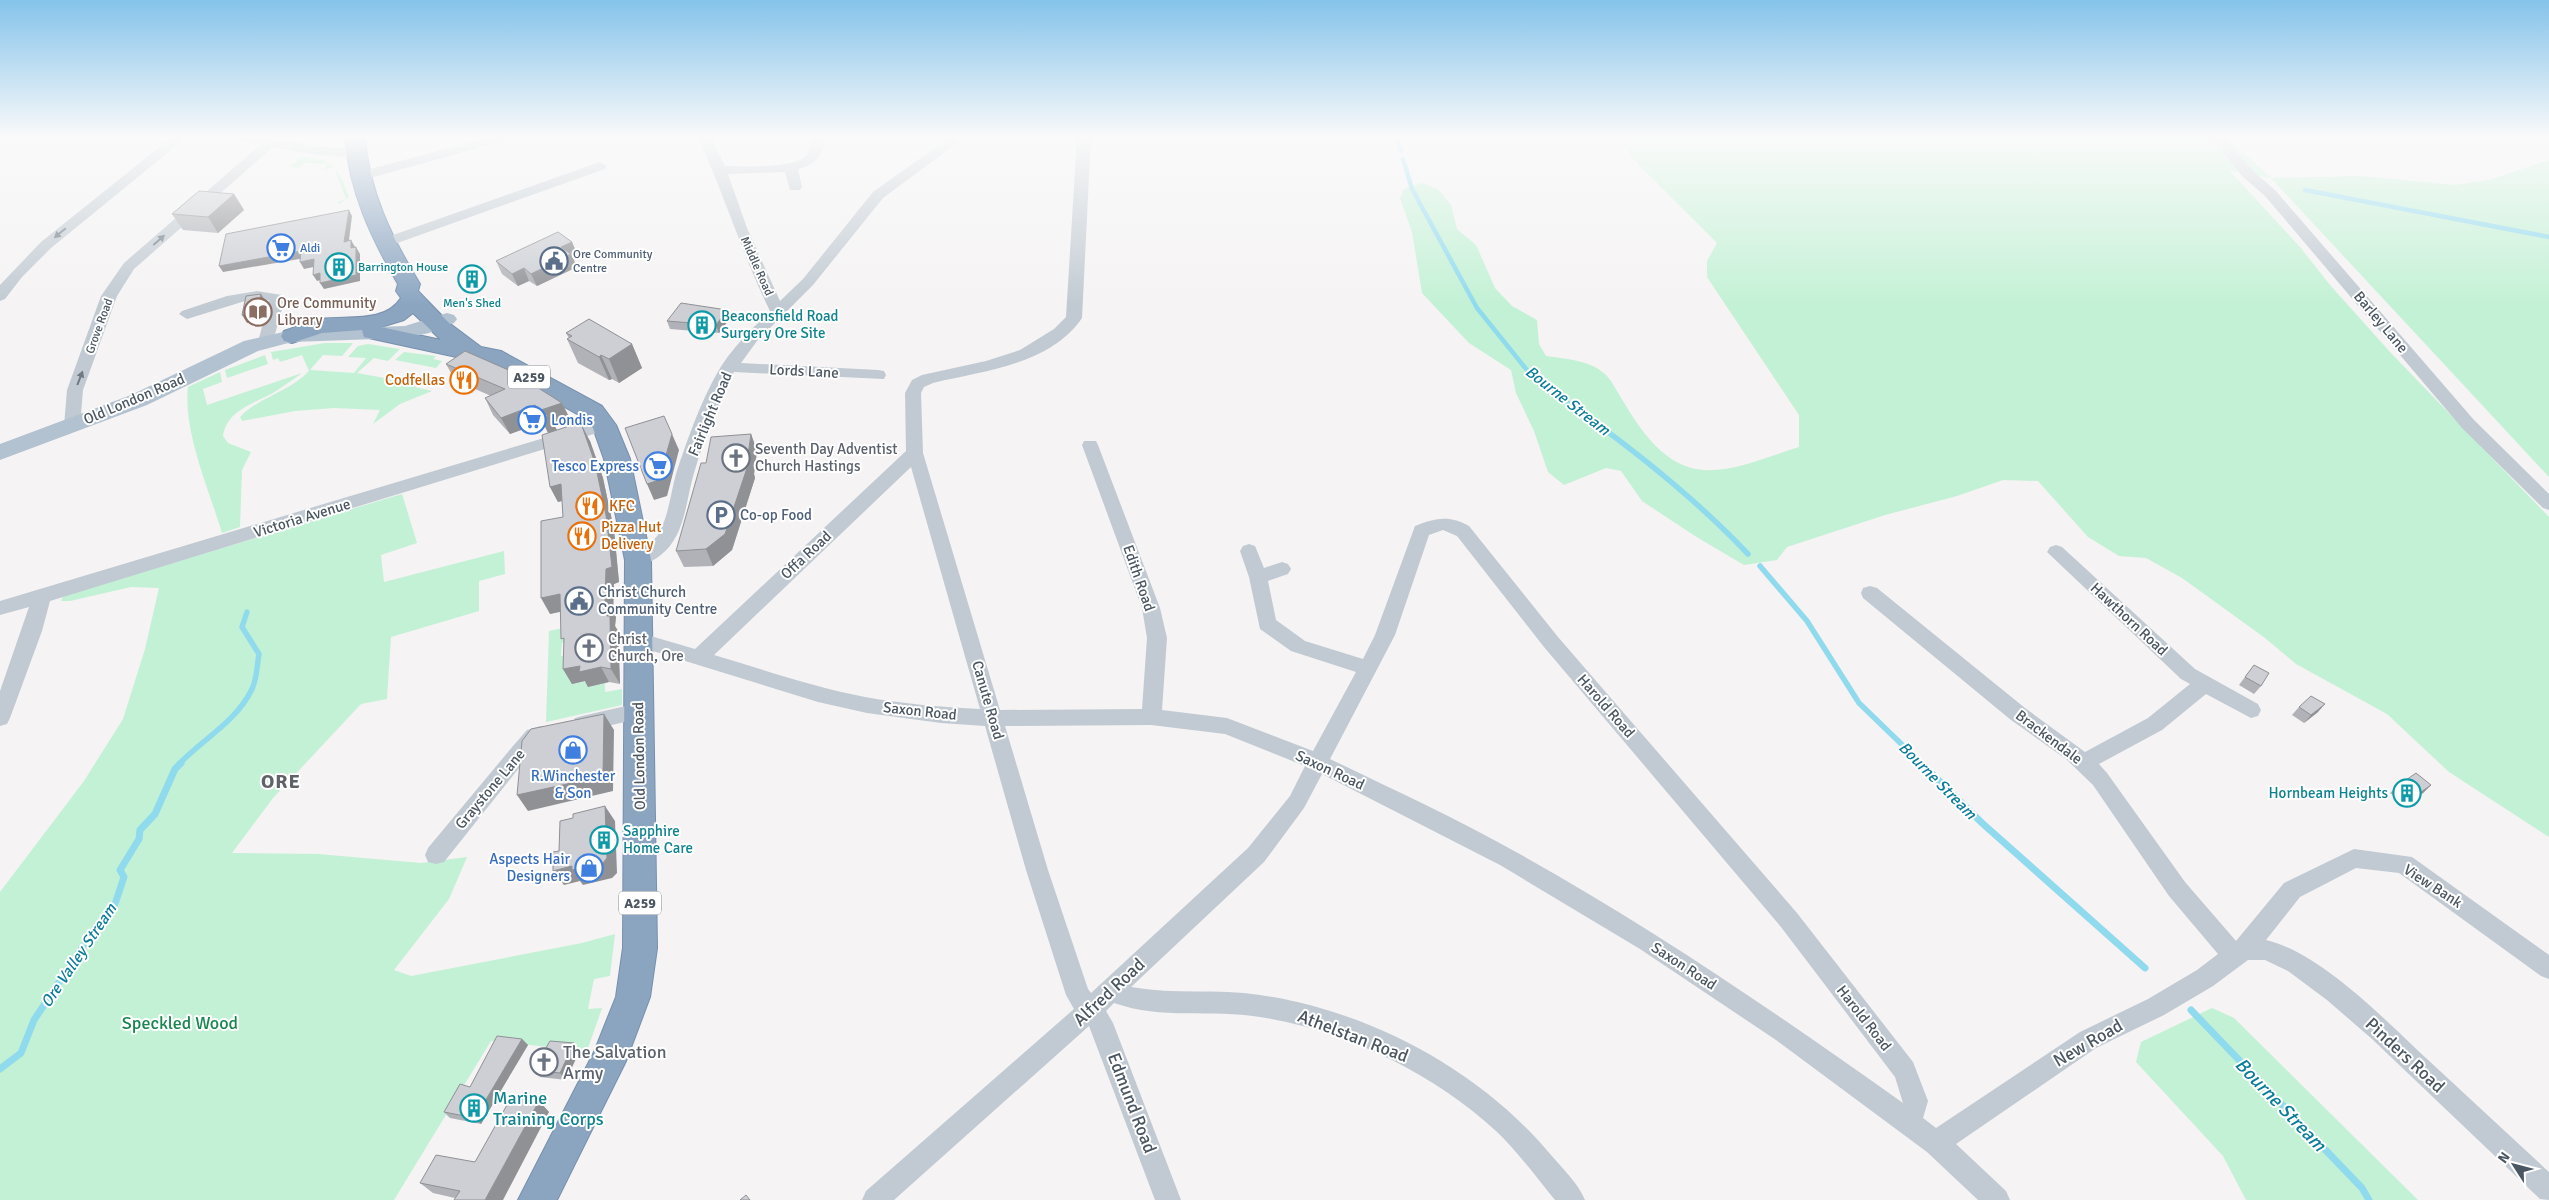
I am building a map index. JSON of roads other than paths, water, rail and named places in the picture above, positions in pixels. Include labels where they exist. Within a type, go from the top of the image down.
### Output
[{"type":"highway","name":"A259","points":[[365,193],[384,243],[410,291],[442,321]]},
{"type":"highway","points":[[292,336],[319,326],[389,318],[409,304],[410,291]]},
{"type":"highway","name":"Old London Road","points":[[442,321],[484,354],[583,405],[604,425],[617,459],[638,560],[640,948],[633,997],[608,1061],[537,1200]]},
{"type":"highway","points":[[372,332],[434,346],[484,354]]},
{"type":"main road","name":"Old London Road","points":[[0,452],[139,400],[227,356],[266,342],[292,336],[405,332],[442,321]]},
{"type":"street","points":[[0,296],[17,274],[46,244],[107,193]]},
{"type":"street","name":"Grove Road","points":[[72,426],[75,390],[108,296],[129,266],[213,193]]},
{"type":"street","points":[[384,243],[524,193]]},
{"type":"street","name":"Middle Road","points":[[728,193],[740,228],[777,310]]},
{"type":"street","name":"Fairlight Road","points":[[638,560],[659,547],[671,528],[685,473],[714,396],[729,367],[751,338],[777,310],[808,282],[881,193]]},
{"type":"street","name":"Canute Road","points":[[1081,193],[1074,318],[1060,335],[1041,348],[1012,359],[928,379],[918,384],[914,393],[915,453],[1037,870],[1078,995],[1090,1010]]},
{"type":"street","name":"Barley Lane","points":[[2270,193],[2468,424],[2549,504]]},
{"type":"street","points":[[187,314],[235,300],[270,295],[277,298],[266,342]]},
{"type":"street","name":"Lords Lane","points":[[729,367],[878,375]]},
{"type":"street","name":"Victoria Avenue","points":[[0,608],[604,425]]},
{"type":"street","name":"Edith Road","points":[[1090,445],[1151,608],[1157,638],[1151,717]]},
{"type":"street","name":"Offa Road","points":[[698,658],[915,453]]},
{"type":"street","name":"Harold Road","points":[[1318,762],[1385,635],[1421,531],[1437,524],[1452,523],[1463,530],[1551,642],[1789,920],[1892,1054],[1904,1070],[1916,1100],[1909,1123]]},
{"type":"street","points":[[1250,551],[1258,576],[1267,624],[1298,646],[1368,668]]},
{"type":"street","name":"Hawthorn Road","points":[[2056,552],[2188,674],[2251,710]]},
{"type":"street","points":[[1258,576],[1282,569]]},
{"type":"street","name":"Brackendale","points":[[1870,593],[2018,714],[2074,753],[2100,779],[2177,889],[2239,953]]},
{"type":"street","points":[[0,718],[32,631],[42,594]]},
{"type":"street","name":"Saxon Road","points":[[637,639],[818,694],[867,705],[941,715],[994,718],[1151,717],[1227,726],[1318,762],[1508,858],[1648,942],[1784,1032],[1936,1144]]},
{"type":"street","points":[[2083,763],[2155,724],[2172,712],[2203,684]]},
{"type":"street","name":"Graystone Lane","points":[[436,855],[534,736],[638,711]]},
{"type":"street","name":"Alfred Road","points":[[875,1200],[1090,1010],[1256,855],[1297,802],[1318,762]]},
{"type":"street","name":"View Bank","points":[[2239,953],[2292,890],[2354,858],[2404,864],[2549,968]]},
{"type":"street","name":"Pinders Road","points":[[2239,953],[2267,950],[2296,964],[2336,992],[2549,1190]]},
{"type":"street","name":"New Road","points":[[1936,1144],[2008,1092],[2088,1040],[2156,1007],[2205,978],[2239,953]]},
{"type":"street","name":"Athelstan Road","points":[[1111,990],[1140,1000],[1215,1001],[1261,1006],[1304,1016],[1392,1048],[1442,1074],[1497,1116],[1572,1200]]},
{"type":"street","name":"Edmund Road","points":[[1090,1010],[1101,1023],[1168,1200]]},
{"type":"street","points":[[1936,1144],[1997,1200]]},
{"type":"waterway","name":"Bourne Stream","points":[[1414,193],[1477,308],[1531,375],[1586,416]]},
{"type":"waterway","points":[[2321,193],[2549,237]]},
{"type":"waterway","name":"Bourne Stream","points":[[1585,415],[1670,480],[1748,554]]},
{"type":"waterway","name":"Bourne Stream","points":[[1760,566],[1807,621],[1859,703],[1922,764]]},
{"type":"waterway","name":"Ore Valley Stream","points":[[179,764],[238,711],[254,685],[259,654],[242,627],[247,612]]},
{"type":"waterway","name":"Ore Valley Stream","points":[[0,1069],[21,1053],[34,1020],[82,948],[115,904],[124,877],[120,870],[139,839],[140,830],[155,814],[175,769],[181,763]]},
{"type":"waterway","name":"Bourne Stream","points":[[1921,763],[1982,823],[2145,968]]},
{"type":"waterway","name":"Bourne Stream","points":[[2191,1010],[2362,1188],[2369,1200]]},
{"type":"place","name":"Aldi","points":[[281,248]]},
{"type":"place","name":"Ore Community Centre","points":[[554,261]]},
{"type":"place","name":"Barrington House","points":[[339,267]]},
{"type":"place","name":"Men's Shed","points":[[472,279]]},
{"type":"place","name":"Ore Community Library","points":[[258,312]]},
{"type":"place","name":"Beaconsfield Road Surgery Ore Site","points":[[702,325]]},
{"type":"place","name":"Codfellas","points":[[464,380]]},
{"type":"place","name":"Londis","points":[[532,420]]},
{"type":"place","name":"Seventh Day Adventist Church Hastings","points":[[736,458]]},
{"type":"place","name":"Tesco Express","points":[[658,466]]},
{"type":"place","name":"KFC","points":[[590,506]]},
{"type":"place","name":"Co-op Food","points":[[721,515]]},
{"type":"place","name":"Pizza Hut Delivery","points":[[582,536]]},
{"type":"place","name":"Christ Church Community Centre","points":[[579,601]]},
{"type":"place","name":"Christ Church, Ore","points":[[589,648]]},
{"type":"place","name":"R.Winchester & Son","points":[[573,750]]},
{"type":"place","name":"Hornbeam Heights","points":[[2407,793]]},
{"type":"place","name":"Sapphire Home Care","points":[[604,840]]},
{"type":"place","name":"Aspects Hair Designers","points":[[589,868]]},
{"type":"place","name":"The Salvation Army","points":[[544,1062]]},
{"type":"place","name":"Marine Training Corps","points":[[474,1108]]},
{"type":"district","name":"ORE","points":[[281,781]]},
{"type":"park label","name":"Speckled Wood","points":[[180,1023]]}]
